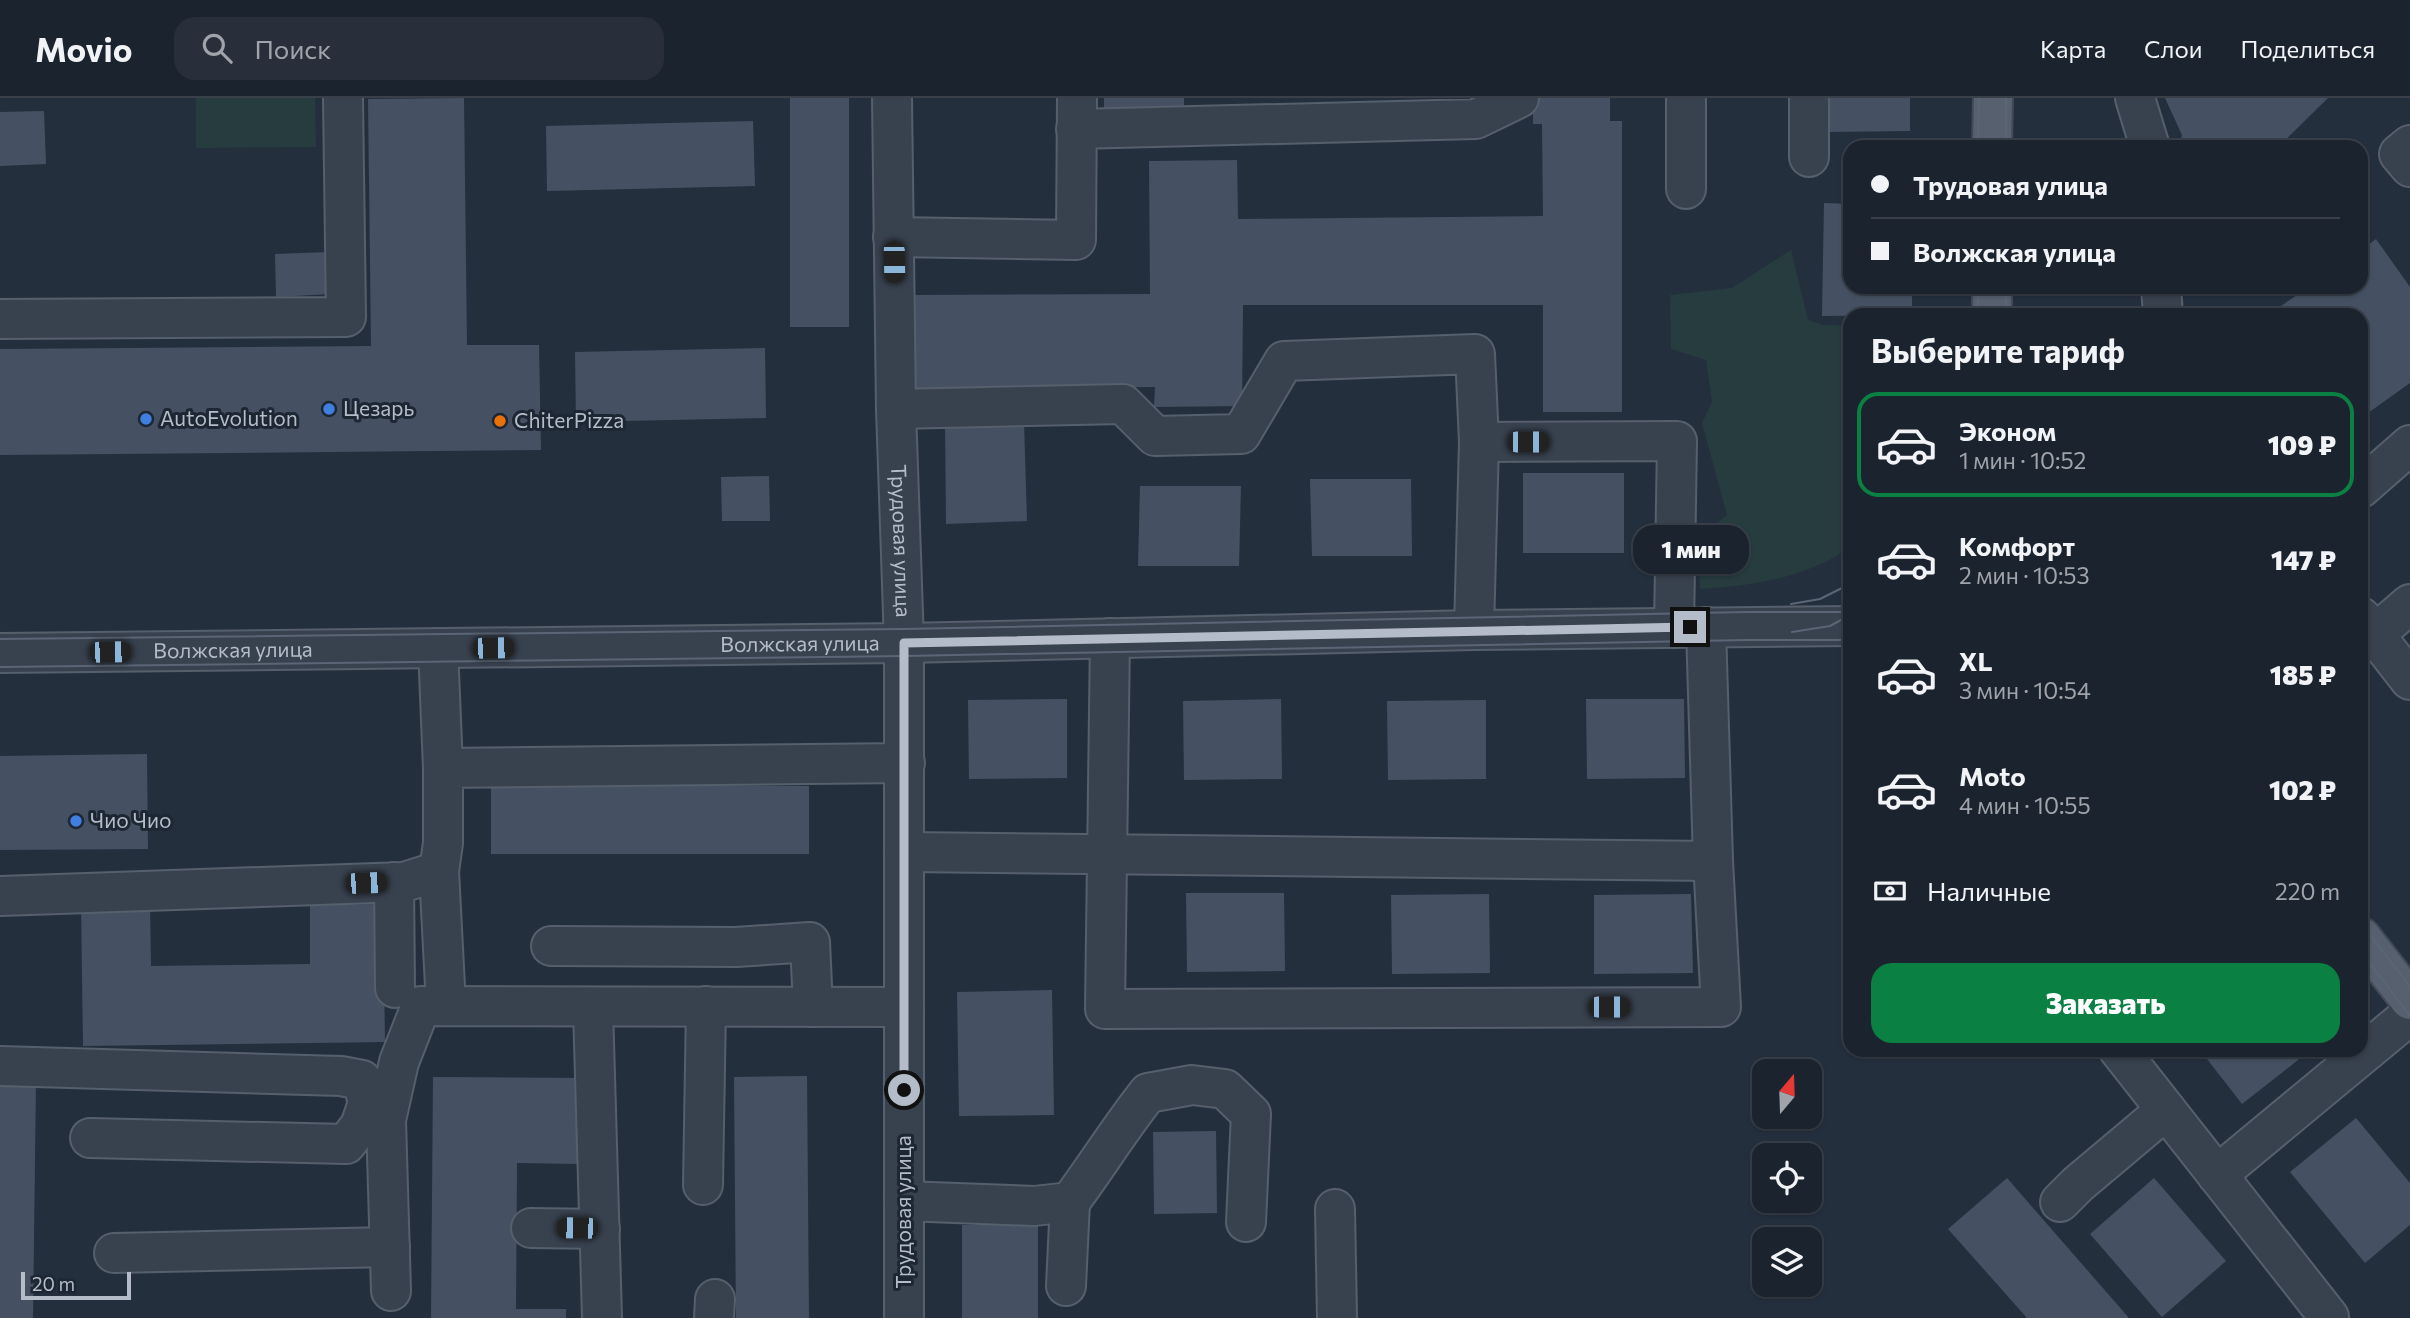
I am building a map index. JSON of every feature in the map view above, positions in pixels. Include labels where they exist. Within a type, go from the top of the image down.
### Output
[{"type":"main road","points":[[1992,140],[1993,98]]},
{"type":"main road","points":[[2368,946],[2410,1000]]},
{"type":"street","points":[[0,319],[346,317],[343,98]]},
{"type":"street","name":"Трудовая улица","points":[[892,98],[896,409],[904,643],[905,1318]]},
{"type":"street","points":[[893,237],[1076,240],[1077,113],[1476,120],[1519,98]]},
{"type":"street","points":[[1686,98],[1686,188]]},
{"type":"street","points":[[1809,98],[1809,157]]},
{"type":"street","points":[[2135,98],[2148,140]]},
{"type":"street","points":[[2410,145],[2399,154],[2410,167]]},
{"type":"street","points":[[896,409],[1123,404],[1155,436],[1241,434],[1284,361],[1475,354],[1479,442],[1474,630]]},
{"type":"street","points":[[1110,638],[1105,1009],[1720,1007],[1713,861],[1690,627],[1677,441],[1479,442]]},
{"type":"street","points":[[2368,482],[2410,445]]},
{"type":"street","points":[[1747,626],[1826,612],[1843,604]]},
{"type":"street","points":[[2368,625],[2410,604]]},
{"type":"street","name":"Волжская улица","points":[[0,653],[904,643],[1474,630],[1843,626]]},
{"type":"street","points":[[2368,627],[2410,680]]},
{"type":"street","points":[[438,648],[443,768],[443,843],[439,871],[446,1006]]},
{"type":"street","points":[[443,768],[905,763]]},
{"type":"street","points":[[904,852],[1713,861]]},
{"type":"street","points":[[0,896],[404,882],[439,871]]},
{"type":"street","points":[[394,882],[395,988]]},
{"type":"street","points":[[551,946],[736,947],[810,942],[813,1007]]},
{"type":"street","points":[[391,1291],[386,1120],[399,1062],[421,1006],[904,1007]]},
{"type":"street","points":[[704,1185],[706,1006]]},
{"type":"street","points":[[593,1007],[602,1318]]},
{"type":"street","points":[[2368,1050],[2410,1015]]},
{"type":"street","points":[[2124,1057],[2329,1317]]},
{"type":"street","points":[[2217,1175],[2359,1057]]},
{"type":"street","points":[[0,1066],[341,1076],[362,1080],[368,1103],[360,1126],[346,1144],[90,1138]]},
{"type":"street","points":[[1066,1286],[1070,1202],[1098,1164],[1116,1133],[1148,1093],[1192,1085],[1225,1089],[1251,1114],[1246,1222]]},
{"type":"street","points":[[2060,1202],[2166,1110]]},
{"type":"street","points":[[904,1201],[1034,1206],[1070,1202]]},
{"type":"street","points":[[1335,1209],[1337,1318]]},
{"type":"street","points":[[531,1228],[600,1229]]},
{"type":"street","points":[[114,1253],[390,1247]]},
{"type":"green space","points":[[196,98],[315,98],[316,147],[196,148]]},
{"type":"green space","points":[[1791,250],[1808,320],[1823,325],[1843,326],[1843,552],[1816,566],[1778,578],[1739,586],[1700,589],[1698,539],[1727,515],[1702,423],[1712,402],[1706,360],[1671,349],[1670,295],[1732,288]]},
{"type":"building","points":[[464,98],[467,345],[539,345],[541,450],[0,455],[0,349],[371,346],[368,99]]},
{"type":"building","points":[[790,98],[849,98],[849,327],[790,327]]},
{"type":"building","points":[[1104,98],[1184,98],[1184,112],[1104,112]]},
{"type":"building","points":[[1533,98],[1610,98],[1610,121],[1622,121],[1622,412],[1543,412],[1543,305],[1243,305],[1242,406],[1154,407],[1155,387],[910,390],[910,295],[1150,294],[1149,161],[1237,160],[1238,219],[1543,216],[1542,124],[1533,124]]},
{"type":"building","points":[[1825,98],[1910,98],[1910,131],[1826,132]]},
{"type":"building","points":[[2165,98],[2328,98],[2285,140],[2181,140],[2182,135]]},
{"type":"building","points":[[44,111],[46,164],[0,166],[0,112]]},
{"type":"building","points":[[753,121],[755,186],[547,191],[546,126]]},
{"type":"building","points":[[1824,203],[1843,204],[1843,294],[1912,294],[1912,308],[1843,308],[1843,316],[1822,316]]},
{"type":"building","points":[[2376,239],[2410,287],[2410,383],[2368,413],[2368,308],[2278,308],[2297,295],[2368,294],[2368,245]]},
{"type":"building","points":[[330,252],[331,294],[276,297],[275,254]]},
{"type":"building","points":[[765,348],[766,418],[576,422],[575,352]]},
{"type":"building","points":[[1024,422],[1027,521],[946,524],[945,423]]},
{"type":"building","points":[[1523,473],[1624,473],[1624,553],[1523,553]]},
{"type":"building","points":[[769,476],[770,521],[722,521],[721,477]]},
{"type":"building","points":[[1310,479],[1411,479],[1412,556],[1312,556]]},
{"type":"building","points":[[1140,486],[1241,486],[1239,566],[1138,566]]},
{"type":"building","points":[[1067,699],[1067,778],[969,779],[968,700]]},
{"type":"building","points":[[1281,699],[1282,779],[1184,780],[1183,701]]},
{"type":"building","points":[[1586,699],[1684,699],[1685,778],[1587,779]]},
{"type":"building","points":[[1486,700],[1486,779],[1388,780],[1387,701]]},
{"type":"building","points":[[147,754],[148,849],[0,850],[0,756]]},
{"type":"building","points":[[491,785],[809,786],[809,854],[491,854]]},
{"type":"building","points":[[1186,893],[1284,893],[1285,971],[1187,972]]},
{"type":"building","points":[[1489,894],[1490,973],[1392,974],[1391,895]]},
{"type":"building","points":[[1691,894],[1693,973],[1594,974],[1594,895]]},
{"type":"building","points":[[81,904],[150,904],[151,966],[310,964],[310,905],[383,904],[385,1042],[83,1046]]},
{"type":"building","points":[[1052,990],[1054,1115],[959,1116],[957,992]]},
{"type":"building","points":[[2205,1057],[2302,1057],[2242,1104]]},
{"type":"building","points":[[807,1076],[809,1318],[736,1318],[734,1077]]},
{"type":"building","points":[[433,1077],[579,1078],[578,1164],[517,1163],[516,1309],[566,1309],[566,1318],[431,1318]]},
{"type":"building","points":[[0,1080],[36,1080],[33,1318],[0,1318]]},
{"type":"building","points":[[2356,1118],[2410,1183],[2410,1225],[2365,1263],[2290,1172]]},
{"type":"building","points":[[1216,1131],[1217,1213],[1154,1214],[1153,1132]]},
{"type":"building","points":[[2007,1178],[2129,1318],[2027,1318],[1948,1229]]},
{"type":"building","points":[[2154,1178],[2226,1261],[2162,1317],[2090,1234]]},
{"type":"building","points":[[962,1225],[1038,1225],[1038,1318],[962,1318]]},
{"type":"tram line","points":[[1978,140],[1979,98]]},
{"type":"tram line","points":[[2006,98],[2006,140]]},
{"type":"tram line","points":[[1978,294],[1978,308]]},
{"type":"tram line","points":[[2006,294],[2006,308]]},
{"type":"tram line","points":[[1791,604],[1820,599],[1843,588]]},
{"type":"tram line","points":[[0,639],[904,629],[1843,612]]},
{"type":"tram line","points":[[1792,632],[1830,626],[1843,619]]},
{"type":"tram line","points":[[0,667],[905,656],[1843,640]]},
{"type":"tram line","points":[[2368,932],[2410,987]]},
{"type":"tram line","points":[[2368,961],[2410,1016]]},
{"type":"place","name":"Цезарь","points":[[329,409]]},
{"type":"place","name":"AutoEvolution","points":[[146,419]]},
{"type":"place","name":"ChiterPizza","points":[[500,421]]},
{"type":"place","name":"Чио Чио","points":[[76,821]]},
{"type":"route","points":[[904,1090],[904,643],[1690,627]]}]
